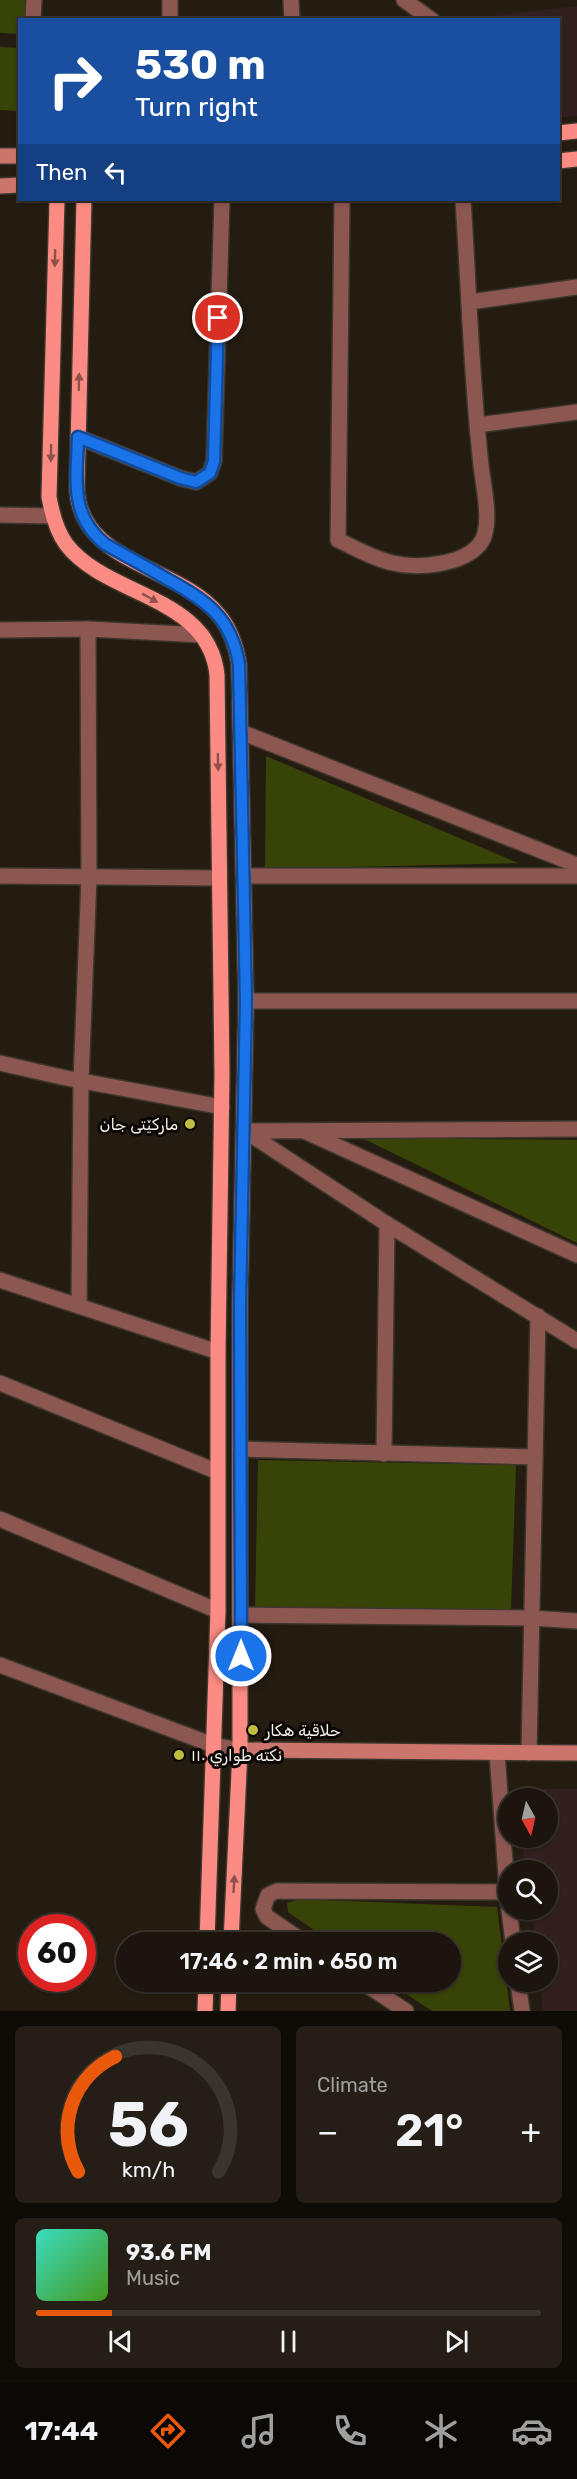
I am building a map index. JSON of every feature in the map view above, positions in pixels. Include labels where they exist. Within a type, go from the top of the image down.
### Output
[{"type":"main road","points":[[560,134],[577,131]]},
{"type":"main road","points":[[0,156],[18,156]]},
{"type":"main road","points":[[560,161],[577,159]]},
{"type":"main road","points":[[0,186],[18,185]]},
{"type":"main road","points":[[57,201],[50,496],[53,516],[66,544],[84,562],[191,622],[213,654],[217,675],[222,1107],[218,1352],[218,1611],[207,1932]]},
{"type":"main road","points":[[84,201],[77,498],[79,509],[89,529],[105,544],[196,595],[213,608],[226,624],[237,650],[239,664],[246,1046],[240,1304],[240,1750],[231,1932]]},
{"type":"main road","points":[[221,1008],[224,1014],[235,1018],[246,1007]]},
{"type":"main road","points":[[221,1042],[232,1036],[241,1039],[246,1046]]},
{"type":"main road","points":[[240,1750],[577,1754]]},
{"type":"main road","points":[[205,2011],[206,1992]]},
{"type":"main road","points":[[228,2011],[229,1992]]},
{"type":"street","points":[[33,18],[34,0]]},
{"type":"street","points":[[170,0],[170,18]]},
{"type":"street","points":[[291,0],[292,18]]},
{"type":"street","points":[[404,0],[429,18]]},
{"type":"street","points":[[78,437],[180,478],[196,482],[210,473],[214,461],[222,201]]},
{"type":"street","points":[[342,201],[338,540],[392,563],[420,566],[454,561],[479,546],[486,533],[487,515],[477,425],[463,201]]},
{"type":"street","points":[[470,302],[577,287]]},
{"type":"street","points":[[477,425],[577,412]]},
{"type":"street","points":[[0,515],[53,516]]},
{"type":"street","points":[[0,630],[88,629],[202,635]]},
{"type":"street","points":[[80,1306],[81,1081],[89,877],[88,629]]},
{"type":"street","points":[[241,732],[577,865]]},
{"type":"street","points":[[0,876],[219,878]]},
{"type":"street","points":[[244,876],[577,876]]},
{"type":"street","points":[[246,1007],[577,1001]]},
{"type":"street","points":[[0,1063],[81,1081],[222,1107]]},
{"type":"street","points":[[300,1129],[577,1255]]},
{"type":"street","points":[[245,1131],[577,1129]]},
{"type":"street","points":[[245,1131],[387,1224],[577,1341]]},
{"type":"street","points":[[384,1454],[387,1224]]},
{"type":"street","points":[[0,1280],[218,1352]]},
{"type":"street","points":[[529,1753],[538,1316]]},
{"type":"street","points":[[0,1383],[218,1472]]},
{"type":"street","points":[[240,1449],[534,1457]]},
{"type":"street","points":[[0,1519],[218,1611]]},
{"type":"street","points":[[241,1615],[532,1618],[577,1621]]},
{"type":"street","points":[[0,1665],[213,1745],[240,1750]]},
{"type":"street","points":[[497,1753],[505,1860]]},
{"type":"street","points":[[290,1932],[264,1913],[265,1899],[272,1892],[498,1898]]},
{"type":"street","points":[[377,1992],[405,2011]]},
{"type":"street","points":[[519,1992],[522,2011]]},
{"type":"shaded area","points":[[577,6],[577,116],[560,118],[560,18],[475,18]]},
{"type":"shaded area","points":[[558,1789],[577,1789],[577,2011],[543,2011],[541,1992],[558,1992],[558,1932],[534,1932],[533,1920],[558,1920],[558,1860],[524,1860],[523,1848],[558,1848]]},
{"type":"green space","points":[[0,0],[30,0],[29,18],[18,18],[18,34],[0,33]]},
{"type":"green space","points":[[0,47],[18,48],[18,111],[0,110]]},
{"type":"green space","points":[[266,756],[518,863],[265,869]]},
{"type":"green space","points":[[362,1138],[577,1140],[577,1243]]},
{"type":"green space","points":[[258,1460],[516,1465],[511,1611],[255,1608]]},
{"type":"green space","points":[[298,1899],[497,1907],[500,1932],[498,1932],[498,1992],[508,1992],[510,2011],[432,2011],[403,1992],[461,1992],[461,1932],[317,1932],[288,1912],[287,1903]]},
{"type":"place","name":"مارکێتی جان","points":[[190,1124]]},
{"type":"place","name":"حلاقية هكار","points":[[253,1730]]},
{"type":"place","name":"نكته طواري ١١٠","points":[[179,1755]]},
{"type":"route","points":[[218,318],[214,461],[210,473],[196,482],[180,478],[78,437],[77,498],[79,509],[89,529],[105,544],[196,595],[218,613],[232,637],[239,664],[246,1001],[240,1304],[241,1656]]}]
